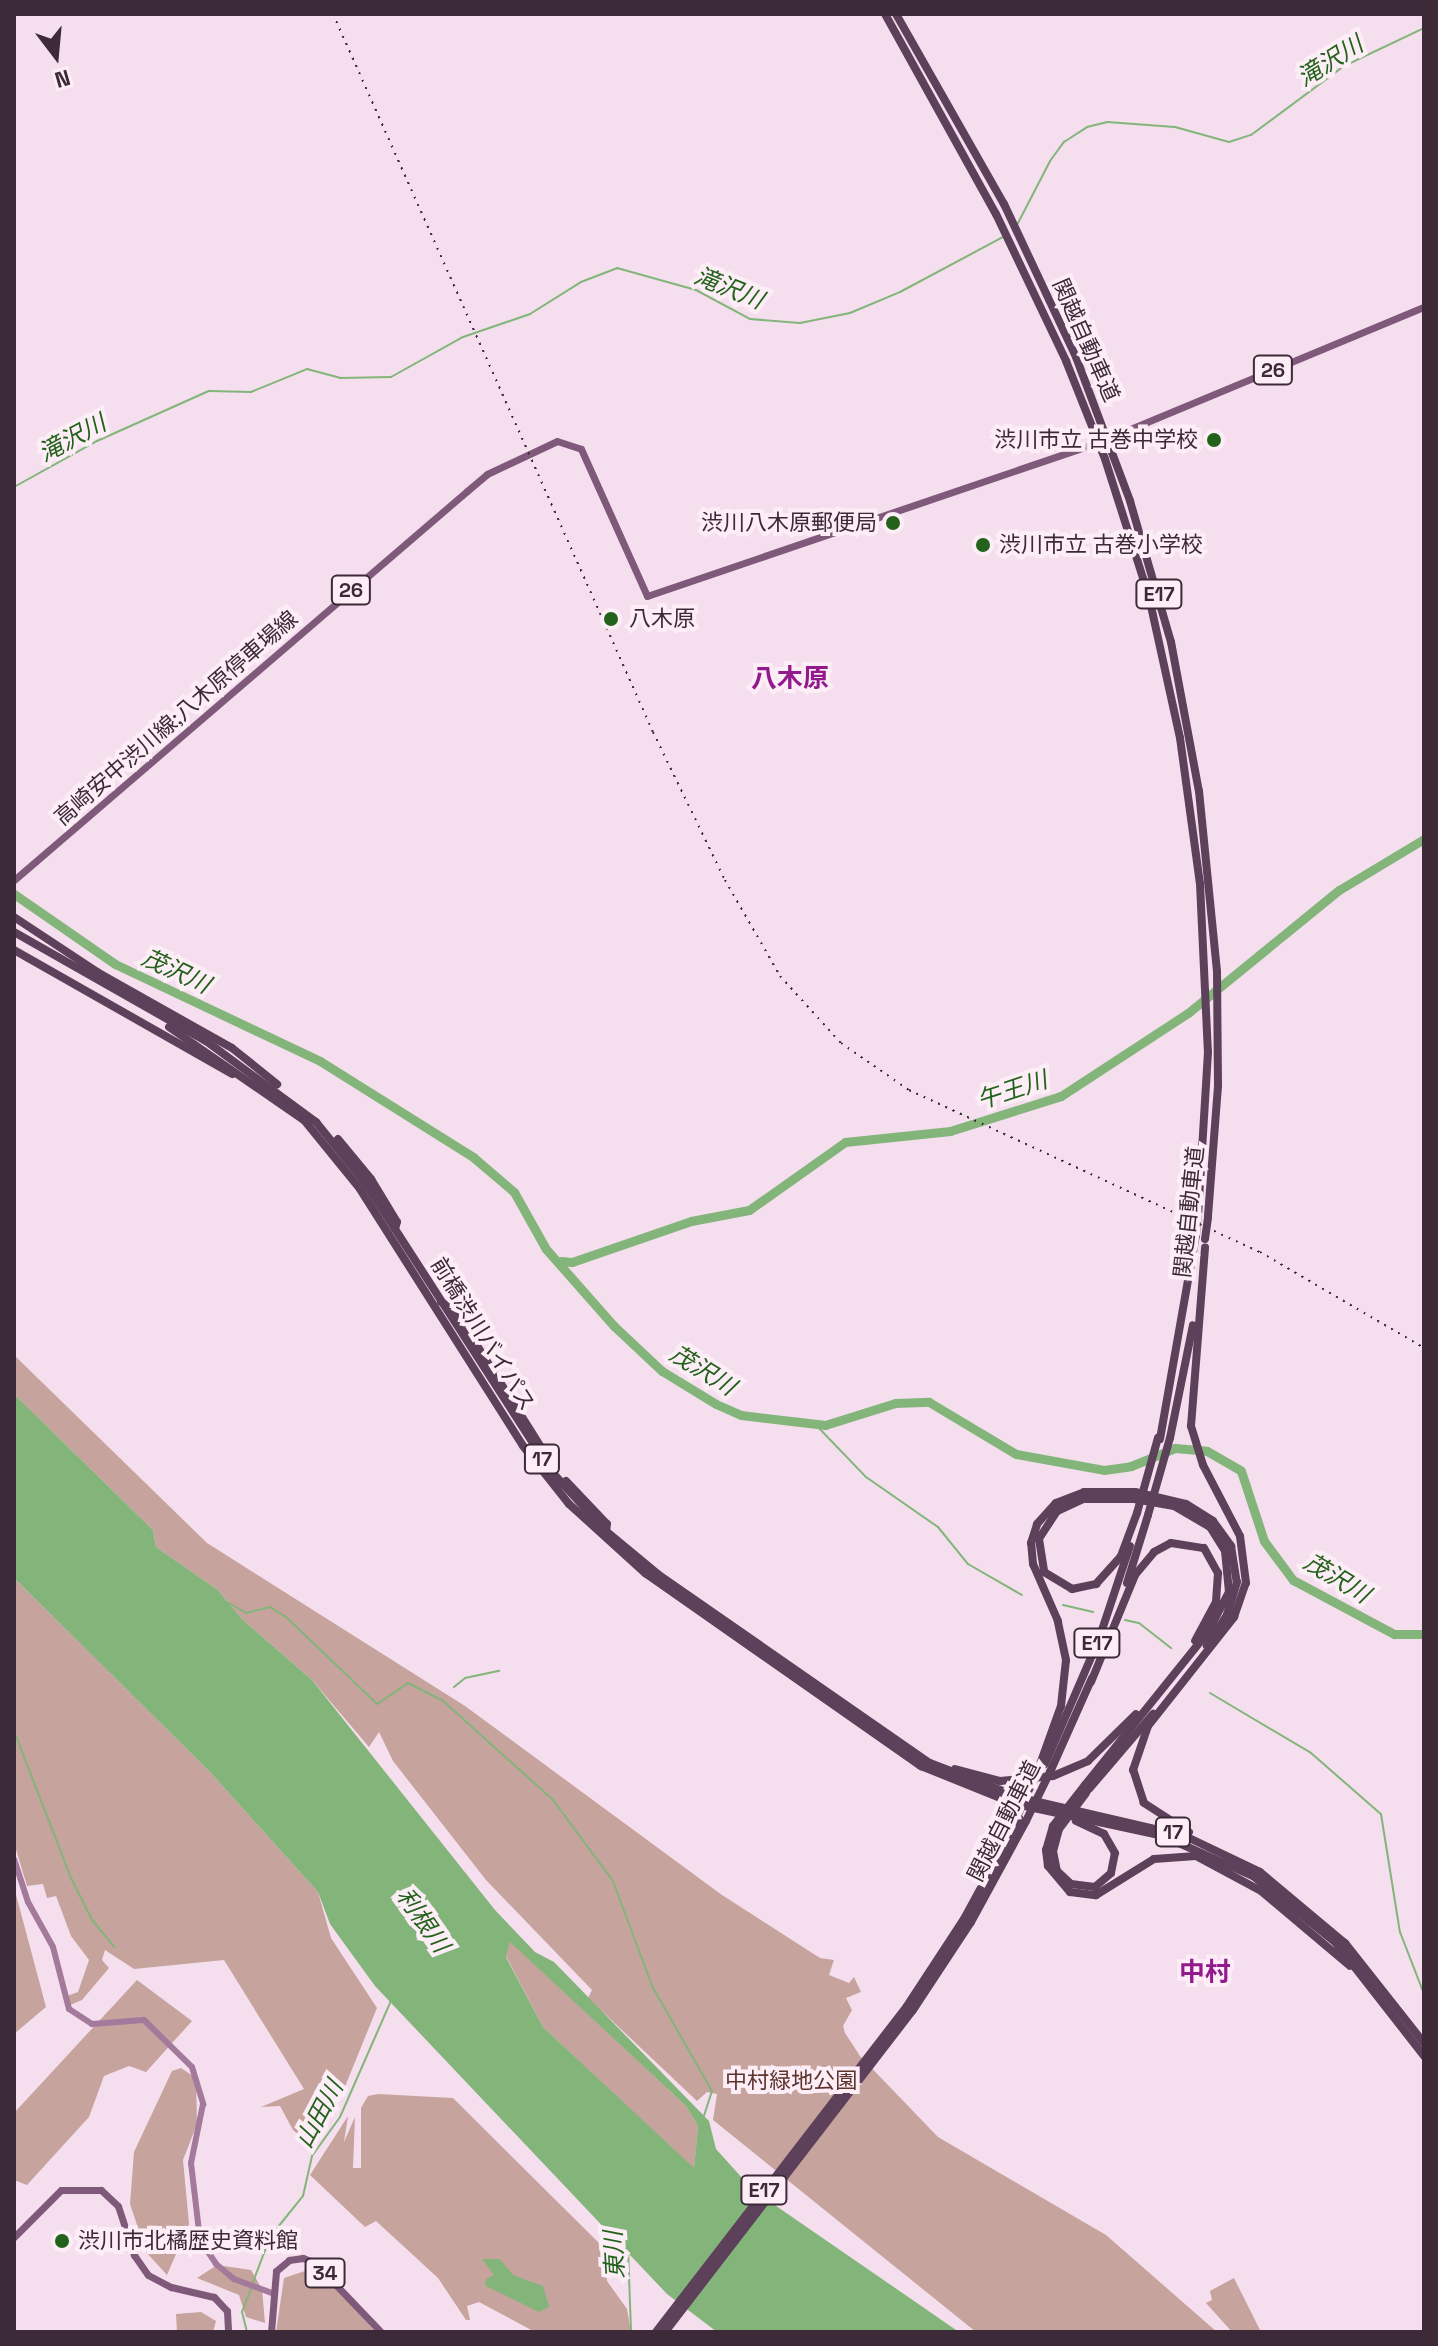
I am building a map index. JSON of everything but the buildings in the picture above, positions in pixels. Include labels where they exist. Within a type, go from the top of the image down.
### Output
[{"type":"highway","name":"関越自動車道","points":[[885,14],[996,214],[1089,416],[1149,597],[1189,792],[1206,975],[1208,1013],[1202,1241],[1190,1333],[1142,1514],[1091,1682],[1044,1769]]},
{"type":"highway","name":"関越自動車道","points":[[896,14],[1021,237],[1099,413],[1159,594],[1199,791],[1217,972],[1218,1007],[1203,1216]]},
{"type":"highway","name":"17","points":[[14,917],[97,972],[232,1048],[305,1116]]},
{"type":"highway","name":"前橋渋川バイパス","points":[[14,932],[115,992],[316,1122],[343,1151],[395,1229],[529,1442],[606,1531],[699,1605],[864,1725]]},
{"type":"highway","name":"17","points":[[14,950],[162,1030],[305,1116]]},
{"type":"highway","name":"前橋渋川バイパス","points":[[305,1116],[360,1189],[523,1446],[569,1504],[683,1602],[864,1725]]},
{"type":"highway","name":"関越自動車道","points":[[1197,1289],[1202,1241]]},
{"type":"highway","points":[[1197,1289],[1190,1333],[1191,1426],[1207,1473],[1240,1536],[1246,1583],[1234,1617],[1163,1707],[1135,1753],[1140,1796],[1157,1815],[1237,1859]]},
{"type":"highway","name":"関越自動車道","points":[[1163,1439],[1172,1391],[1190,1333]]},
{"type":"highway","points":[[1044,1769],[1061,1706],[1066,1660],[1058,1621],[1036,1576],[1031,1543],[1037,1524],[1056,1503],[1095,1490],[1135,1492],[1186,1504],[1221,1529],[1236,1563],[1236,1593],[1196,1668]]},
{"type":"highway","points":[[1142,1514],[1121,1556],[1096,1584],[1064,1587],[1049,1579],[1038,1547],[1045,1524],[1065,1505],[1083,1499],[1164,1504],[1202,1521],[1222,1543],[1231,1581],[1221,1613],[1154,1696],[1056,1828],[1046,1850],[1048,1866],[1070,1892],[1106,1892],[1162,1856],[1187,1854],[1207,1859],[1275,1901],[1335,1951],[1383,2002]]},
{"type":"highway","name":"関越自動車道","points":[[665,2332],[952,1953],[1044,1769],[1099,1639],[1142,1514]]},
{"type":"highway","points":[[1091,1682],[1141,1566],[1162,1547],[1180,1542],[1196,1544],[1211,1555],[1219,1582],[1211,1614],[1184,1659]]},
{"type":"highway","points":[[913,1753],[989,1779],[1053,1776],[1099,1752],[1154,1696]]},
{"type":"highway","points":[[1087,1787],[1138,1728],[1163,1707]]},
{"type":"highway","name":"17","points":[[864,1725],[913,1753],[1001,1792],[1153,1826],[1237,1859],[1327,1924],[1422,2041],[1424,2056]]},
{"type":"highway","name":"17","points":[[864,1725],[921,1766],[994,1797],[1163,1836],[1238,1867],[1312,1919],[1383,2002],[1422,2041]]},
{"type":"highway","points":[[994,1797],[1098,1830],[1115,1853],[1107,1878],[1089,1888],[1065,1880],[1053,1858],[1056,1828]]},
{"type":"highway","name":"関越自動車道","points":[[656,2332],[878,2053],[945,1949],[1021,1819]]},
{"type":"main road","name":"26","points":[[1123,432],[1424,307]]},
{"type":"main road","name":"高崎安中渋川線;八木原停車場線","points":[[14,880],[467,491],[522,456],[557,441],[581,449],[647,596],[1082,448]]},
{"type":"main road","points":[[14,1859],[28,1902],[53,1947],[69,2009],[92,2024],[144,2020],[163,2035],[188,2063],[203,2104],[191,2163],[200,2240],[216,2264],[234,2279],[272,2293]]},
{"type":"main road","points":[[14,2237],[61,2190],[78,2186],[101,2190],[118,2206],[134,2255],[148,2275],[171,2287],[214,2297],[227,2311],[228,2332]]},
{"type":"main road","name":"34","points":[[271,2332],[272,2293],[279,2267],[289,2260],[308,2260],[381,2332]]},
{"type":"green space","name":"中村緑地公園","points":[[14,1355],[207,1543],[465,1706],[722,1895],[820,1958],[834,1960],[829,1975],[849,1983],[854,1977],[861,1992],[846,1998],[852,2010],[843,2026],[845,2033],[860,2056],[938,2137],[1106,2235],[1217,2332],[976,2332],[713,2120],[717,2094],[707,2092],[697,2101],[588,1998],[592,1990],[486,1880],[393,1761],[379,1732],[369,1747],[312,1680],[242,1619],[218,1590],[156,1547],[153,1530],[14,1394]]},
{"type":"green space","points":[[14,1578],[209,1771],[318,1892],[331,1938],[377,2008],[333,2116],[315,2139],[305,2140],[293,2130],[280,2106],[261,2107],[304,2089],[224,1960],[134,1969],[105,1950],[102,1960],[109,1968],[82,2000],[70,2005],[67,1996],[78,1992],[89,1960],[71,1936],[56,1896],[47,1898],[43,1884],[27,1886],[14,1843]]},
{"type":"green space","points":[[14,1887],[46,2007],[14,2034]]},
{"type":"green space","points":[[510,1941],[686,2106],[698,2126],[694,2169],[543,2027],[506,1956]]},
{"type":"green space","points":[[137,1980],[192,2021],[146,2072],[129,2066],[104,2076],[89,2117],[27,2185],[14,2180],[14,2113]]},
{"type":"green space","points":[[181,2068],[196,2078],[197,2124],[183,2160],[189,2224],[167,2275],[146,2252],[130,2204],[134,2152],[172,2071]]},
{"type":"green space","points":[[368,2096],[453,2098],[605,2249],[607,2281],[627,2309],[631,2332],[535,2332],[479,2302],[467,2306],[470,2320],[466,2320],[438,2278],[376,2221],[365,2227],[310,2175],[348,2116],[344,2142],[355,2117],[353,2168],[361,2168],[361,2108]]},
{"type":"green space","points":[[217,2265],[251,2270],[262,2289],[265,2323],[246,2317],[239,2295],[197,2278]]},
{"type":"green space","points":[[316,2271],[328,2280],[376,2332],[276,2332],[284,2278]]},
{"type":"green space","points":[[1234,2278],[1261,2332],[1232,2332],[1206,2303],[1212,2300],[1210,2291]]},
{"type":"green space","points":[[201,2312],[216,2321],[213,2332],[177,2332],[176,2314]]},
{"type":"water","name":"利根川","points":[[14,1394],[153,1530],[156,1547],[218,1590],[242,1619],[312,1680],[495,1910],[535,1952],[554,1962],[709,2121],[716,2149],[753,2190],[959,2332],[717,2332],[667,2294],[375,1986],[330,1924],[318,1892],[209,1771],[14,1578]],"holes":[[[510,1942],[686,2106],[698,2126],[694,2168],[543,2027],[506,1957]]]},
{"type":"water","points":[[482,2259],[500,2259],[513,2275],[543,2286],[549,2307],[539,2312],[486,2286],[485,2280],[494,2275]]},
{"type":"waterway","name":"滝沢川","points":[[1016,227],[1050,161],[1064,142],[1087,127],[1107,122],[1175,127],[1229,142],[1251,135],[1344,66],[1424,28]]},
{"type":"waterway","name":"滝沢川","points":[[14,487],[97,441],[209,391],[251,392],[307,369],[340,378],[391,377],[463,337],[530,314],[581,282],[617,268],[696,290],[750,319],[800,323],[850,313],[900,292],[1005,236]]},
{"type":"waterway","name":"午王川","points":[[561,1261],[572,1262],[691,1221],[749,1210],[845,1142],[950,1131],[1061,1096],[1188,1013],[1339,890],[1424,839]]},
{"type":"waterway","name":"茂沢川","points":[[14,894],[115,964],[320,1061],[473,1157],[514,1192],[546,1249],[614,1326],[662,1371],[716,1404],[741,1415],[825,1425],[895,1403],[929,1402],[1016,1454],[1104,1470],[1131,1466],[1175,1448],[1207,1451],[1241,1471],[1264,1541],[1293,1580],[1394,1634],[1424,1634]]},
{"type":"waterway","points":[[815,1424],[866,1477],[938,1527],[968,1564],[1022,1595]]},
{"type":"waterway","points":[[229,1603],[246,1613],[270,1607],[286,1617],[377,1704],[408,1683],[442,1700],[553,1800],[613,1881],[652,1986],[712,2091],[704,2116]]},
{"type":"waterway","points":[[1063,1605],[1093,1612]]},
{"type":"waterway","points":[[1125,1620],[1139,1623],[1171,1648]]},
{"type":"waterway","points":[[454,1687],[465,1678],[499,1671]]},
{"type":"waterway","points":[[1210,1693],[1311,1753],[1381,1814],[1400,1932],[1424,1994]]},
{"type":"waterway","points":[[14,1731],[71,1878],[92,1920],[115,1947]]},
{"type":"waterway","name":"山田川","points":[[253,2282],[270,2237],[303,2196],[312,2156],[340,2117],[391,2001]]},
{"type":"waterway","name":"東川","points":[[628,2249],[631,2332]]},
{"type":"waterway","name":"山田川","points":[[247,2332],[242,2312],[251,2288]]},
{"type":"tunnel","points":[[1082,448],[1123,432]]},
{"type":"railway","points":[[333,14],[653,732],[725,880],[780,976],[841,1043],[909,1090],[1260,1252],[1424,1348]]},
{"type":"place","name":"渋川市立 古巻中学校","points":[[1214,440]]},
{"type":"place","name":"渋川八木原郵便局","points":[[893,523]]},
{"type":"place","name":"渋川市立 古巻小学校","points":[[983,545]]},
{"type":"place","name":"八木原","points":[[611,619]]},
{"type":"place","name":"渋川市北橘歴史資料館","points":[[62,2241]]},
{"type":"district","name":"八木原","points":[[790,679]]},
{"type":"district","name":"中村","points":[[1205,1973]]}]
